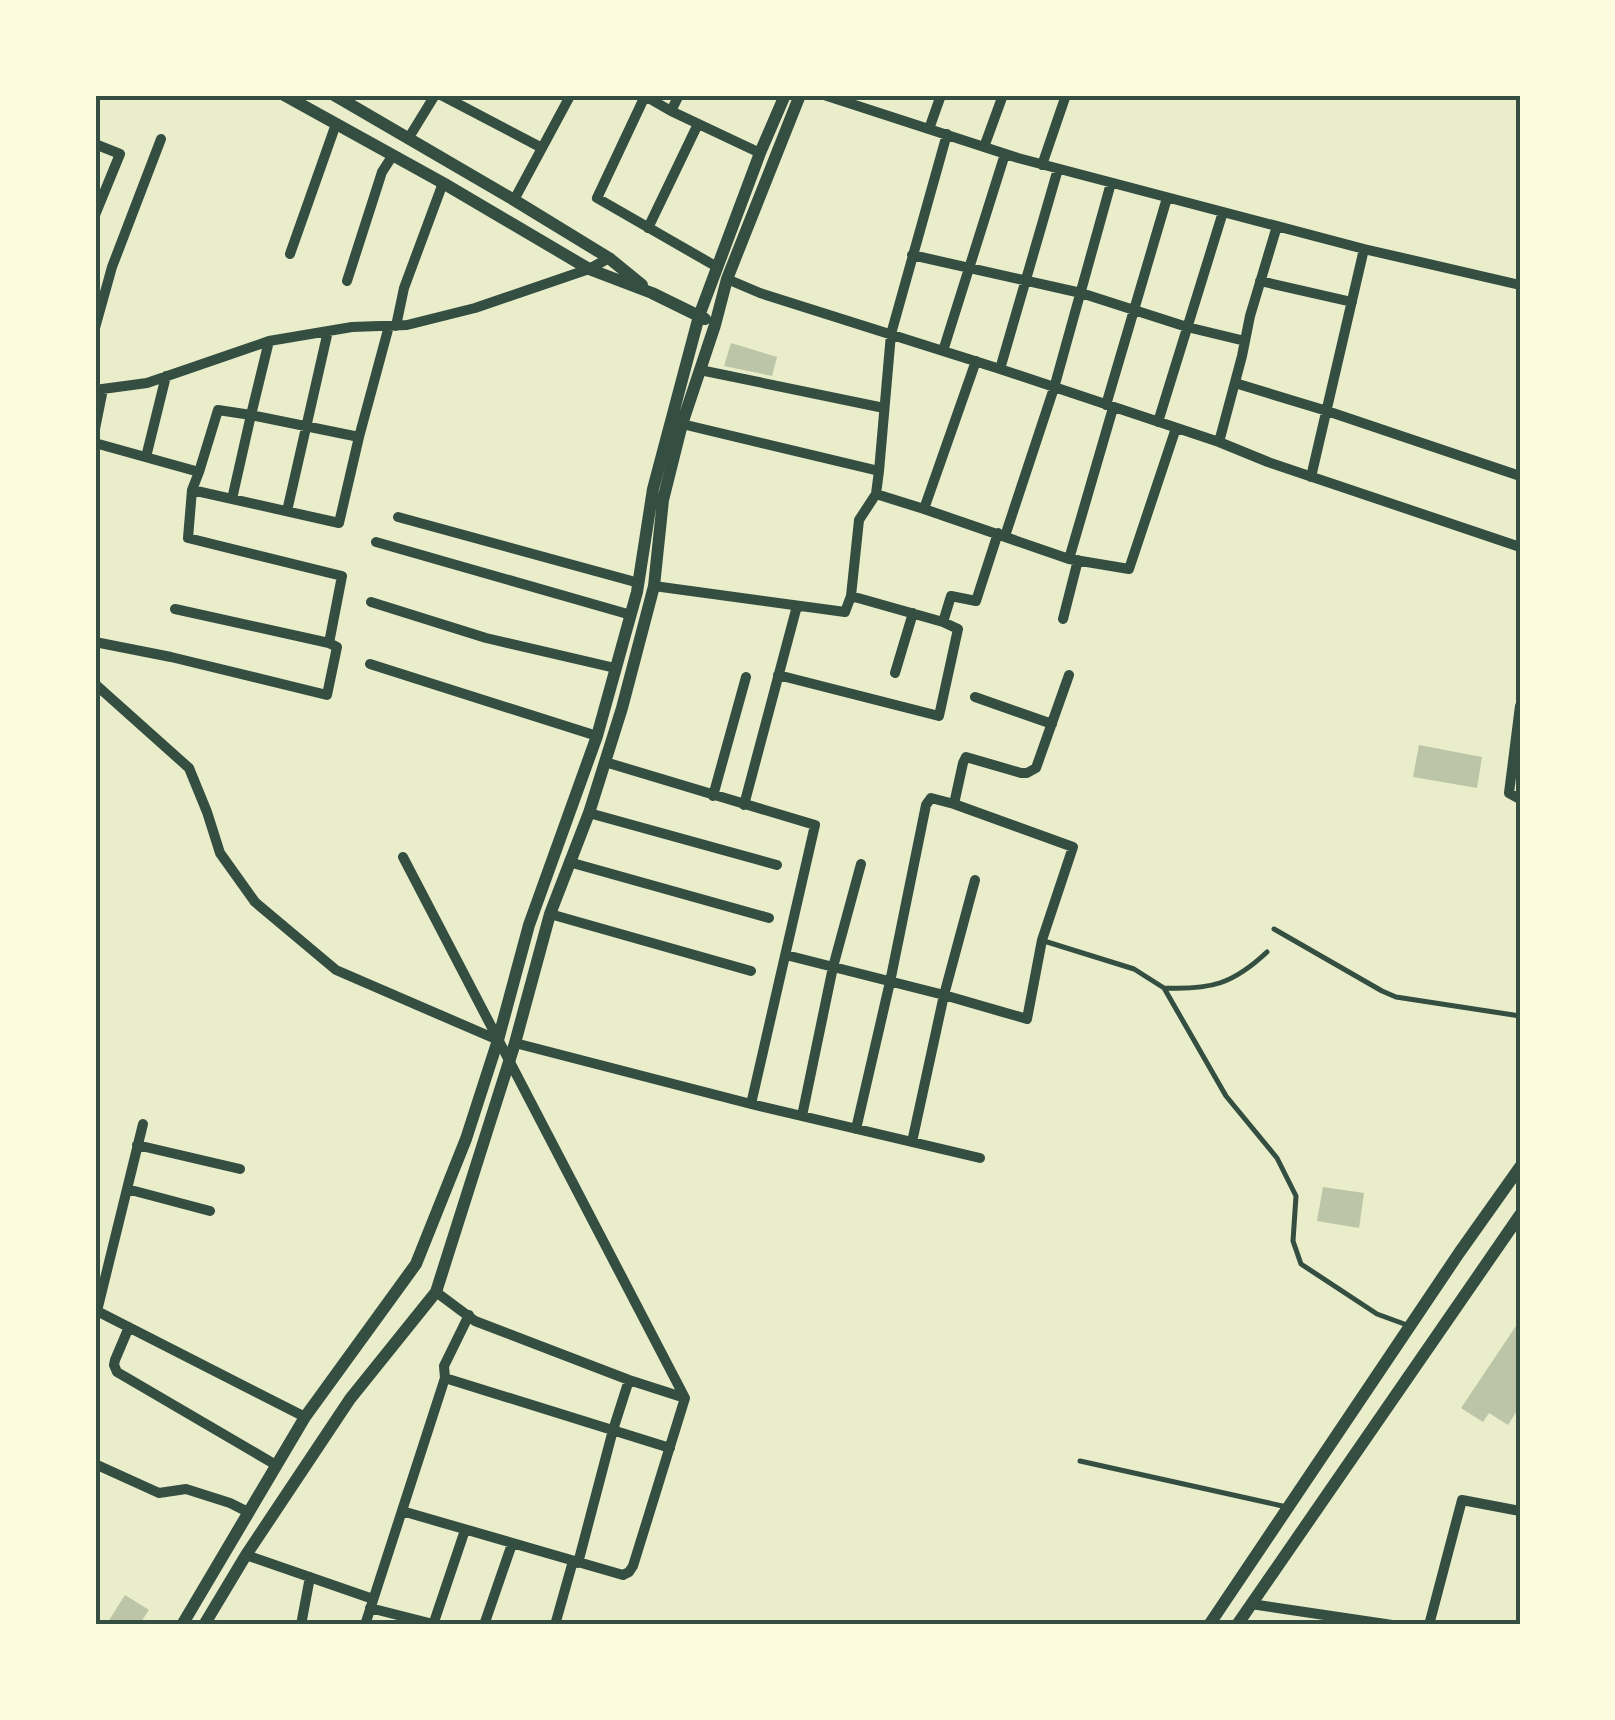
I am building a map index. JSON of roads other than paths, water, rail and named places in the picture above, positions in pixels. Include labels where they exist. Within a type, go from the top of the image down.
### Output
[{"type":"street","points":[[284,95],[589,269],[652,293],[715,325]]},
{"type":"street","points":[[334,95],[608,258],[652,293]]},
{"type":"street","points":[[408,139],[438,95],[542,148]]},
{"type":"street","points":[[514,200],[568,95]]},
{"type":"street","points":[[672,111],[678,95]]},
{"type":"street","points":[[182,1625],[305,1417],[416,1264],[506,1044],[529,925],[597,736],[631,615],[653,489],[699,316],[785,95]]},
{"type":"street","points":[[204,1625],[350,1399],[436,1292],[506,1044],[589,813],[622,708],[654,586],[663,500],[682,424],[727,279],[800,95]]},
{"type":"street","points":[[824,95],[1042,165],[1364,249],[1520,285]]},
{"type":"street","points":[[874,111],[879,95]]},
{"type":"street","points":[[929,129],[941,95]]},
{"type":"street","points":[[984,147],[1003,95]]},
{"type":"street","points":[[1042,165],[1066,95]]},
{"type":"street","points":[[717,268],[597,198],[645,96],[760,153]]},
{"type":"street","points":[[290,254],[336,124]]},
{"type":"street","points":[[648,228],[698,124]]},
{"type":"street","points":[[654,586],[845,612],[851,596],[860,520],[876,494],[890,334],[947,134]]},
{"type":"street","points":[[95,328],[112,268],[161,138]]},
{"type":"street","points":[[95,144],[120,154],[95,215]]},
{"type":"street","points":[[943,351],[1005,154]]},
{"type":"street","points":[[346,280],[382,172],[393,155]]},
{"type":"street","points":[[1000,369],[1058,169]]},
{"type":"street","points":[[192,490],[339,523],[359,436],[404,288],[444,183]]},
{"type":"street","points":[[943,622],[951,596],[976,601],[1002,535],[1054,388],[1111,183]]},
{"type":"street","points":[[1064,619],[1109,407],[1167,198]]},
{"type":"street","points":[[1158,422],[1223,212]]},
{"type":"street","points":[[1219,442],[1277,226]]},
{"type":"street","points":[[1311,477],[1364,249]]},
{"type":"street","points":[[912,256],[1080,293],[1187,328],[1245,341]]},
{"type":"street","points":[[95,429],[99,390],[147,383],[269,341],[328,331],[407,326],[475,308],[589,269],[608,258]]},
{"type":"street","points":[[727,279],[760,294],[976,361],[1520,546]]},
{"type":"street","points":[[1260,281],[1352,302]]},
{"type":"street","points":[[287,511],[328,331]]},
{"type":"street","points":[[232,499],[269,341]]},
{"type":"street","points":[[924,509],[976,361]]},
{"type":"street","points":[[700,370],[884,408]]},
{"type":"street","points":[[146,457],[166,376]]},
{"type":"street","points":[[1235,383],[1520,476]]},
{"type":"street","points":[[329,644],[342,576],[188,538],[192,490],[218,410],[359,436]]},
{"type":"street","points":[[682,424],[879,470]]},
{"type":"street","points":[[876,494],[1074,560],[1129,569],[1176,428]]},
{"type":"street","points":[[95,443],[199,472]]},
{"type":"street","points":[[398,516],[639,584]]},
{"type":"street","points":[[376,542],[631,615]]},
{"type":"street","points":[[778,675],[938,716],[958,629],[851,596]]},
{"type":"street","points":[[371,602],[486,638],[615,668]]},
{"type":"street","points":[[744,805],[797,606]]},
{"type":"street","points":[[95,642],[328,695],[337,647],[175,609]]},
{"type":"street","points":[[895,674],[913,613]]},
{"type":"street","points":[[370,664],[597,736]]},
{"type":"street","points":[[954,804],[964,759],[970,757],[1027,774],[1038,764],[1069,675]]},
{"type":"street","points":[[713,796],[746,677]]},
{"type":"street","points":[[95,684],[189,768],[220,853],[256,902],[336,970],[506,1044],[980,1158]]},
{"type":"street","points":[[975,698],[1052,724]]},
{"type":"street","points":[[1520,708],[1509,792],[1520,799]]},
{"type":"street","points":[[605,762],[815,826],[751,1104]]},
{"type":"street","points":[[786,955],[833,967],[890,982],[944,996],[1026,1019],[1042,940],[1073,848],[936,798],[927,801],[890,982],[856,1129]]},
{"type":"street","points":[[589,813],[777,865]]},
{"type":"street","points":[[402,1511],[623,1575],[629,1572],[685,1398],[514,1071],[506,1044],[403,858]]},
{"type":"street","points":[[569,862],[770,918]]},
{"type":"street","points":[[802,1116],[833,967],[861,864]]},
{"type":"street","points":[[912,1142],[944,996],[975,880]]},
{"type":"street","points":[[550,914],[751,971]]},
{"type":"street","points":[[143,1124],[96,1310],[305,1417]]},
{"type":"street","points":[[138,1146],[240,1169]]},
{"type":"street","points":[[1208,1625],[1520,1167]]},
{"type":"street","points":[[127,1189],[210,1211]]},
{"type":"street","points":[[1238,1625],[1520,1215]]},
{"type":"street","points":[[436,1292],[475,1321],[685,1398]]},
{"type":"street","points":[[365,1625],[445,1378],[444,1366],[469,1315]]},
{"type":"street","points":[[128,1327],[114,1365],[117,1372],[276,1465]]},
{"type":"street","points":[[445,1378],[670,1448]]},
{"type":"street","points":[[556,1625],[629,1380]]},
{"type":"street","points":[[95,1464],[159,1493],[186,1490],[248,1512]]},
{"type":"street","points":[[1429,1625],[1462,1500],[1520,1511]]},
{"type":"street","points":[[246,1555],[434,1625],[465,1530]]},
{"type":"street","points":[[484,1625],[512,1544]]},
{"type":"street","points":[[301,1625],[310,1578]]},
{"type":"street","points":[[1251,1604],[1392,1625]]},
{"type":"lane","points":[[1274,930],[1396,997],[1520,1016]]},
{"type":"lane","points":[[1042,940],[1134,969],[1164,988],[1226,1096],[1277,1158],[1296,1196],[1293,1241],[1301,1264],[1377,1314],[1410,1326]]},
{"type":"lane","points":[[1164,988],[1194,989],[1222,984],[1246,972],[1267,952]]},
{"type":"lane","points":[[1080,1461],[1288,1507]]}]
